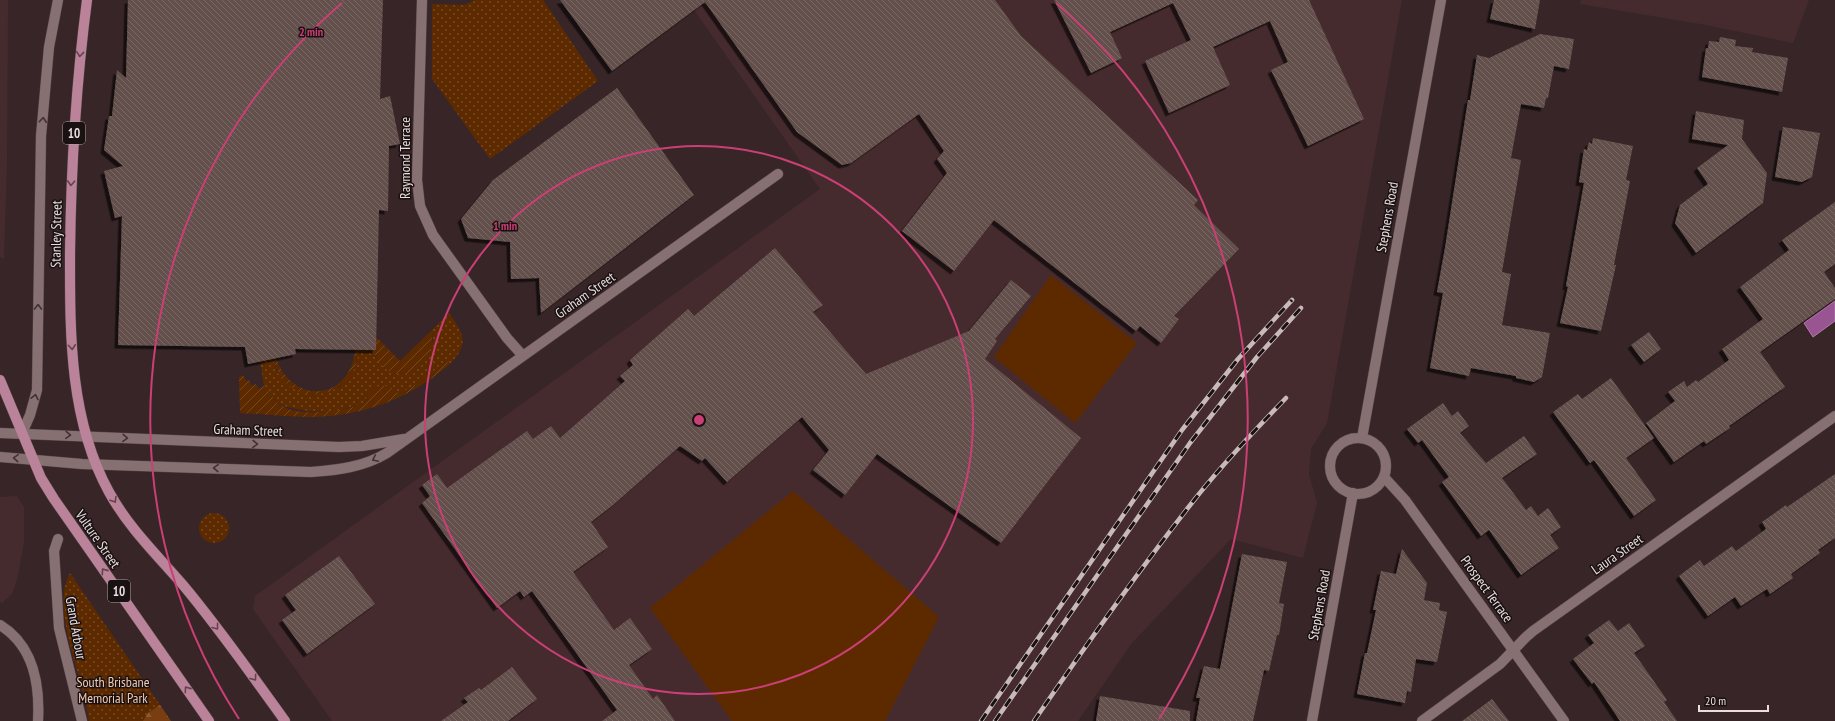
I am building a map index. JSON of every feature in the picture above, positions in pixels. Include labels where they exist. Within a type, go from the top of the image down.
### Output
[{"type":"main road","name":"Stanley Street","points":[[87,0],[75,107],[70,212],[71,332],[77,397],[86,436],[97,465]]},
{"type":"main road","name":"Vulture Street","points":[[0,380],[33,459],[54,499],[209,721]]},
{"type":"main road","name":"10","points":[[97,465],[108,491],[126,518],[200,607],[285,721]]},
{"type":"street","name":"Stanley Street","points":[[22,433],[30,415],[37,390],[41,136],[49,46],[58,0]]},
{"type":"street","name":"Raymond Terrace","points":[[422,0],[417,180],[420,206],[433,235],[507,338],[523,356]]},
{"type":"street","name":"Stephens Road","points":[[1362,438],[1441,0]]},
{"type":"street","name":"Graham Street","points":[[0,457],[97,465],[325,471],[352,467],[371,461],[408,438],[778,174]]},
{"type":"street","name":"Laura Street","points":[[1422,721],[1500,664],[1533,631],[1835,416]]},
{"type":"street","name":"Graham Street","points":[[0,433],[339,447],[362,446],[408,438]]},
{"type":"street","points":[[1352,438],[1362,438],[1372,442],[1380,448],[1385,458],[1386,468],[1384,477],[1379,485],[1372,491],[1363,494],[1344,490],[1337,484],[1332,476],[1330,467],[1331,457],[1336,449],[1352,438]]},
{"type":"street","name":"Prospect Terrace","points":[[1384,477],[1405,500],[1564,721]]},
{"type":"street","name":"Stephens Road","points":[[1312,721],[1353,493]]},
{"type":"street","name":"Grand Arbour","points":[[58,539],[54,551],[58,628],[82,721]]},
{"type":"street","points":[[3,627],[24,648],[32,666],[37,685],[38,721]]},
{"type":"shaded area","points":[[0,0],[8,0],[7,162],[4,259],[0,257]]},
{"type":"shaded area","points":[[687,0],[1402,0],[1327,423],[1311,449],[1309,474],[1317,503],[1303,558],[1231,539],[1132,643],[1078,721],[332,721],[253,609],[255,596],[820,189]]},
{"type":"shaded area","points":[[1581,0],[1809,0],[1793,43],[1706,25],[1580,4]]},
{"type":"shaded area","points":[[1835,301],[1835,321],[1813,337],[1804,323]]},
{"type":"shaded area","points":[[17,496],[24,507],[24,543],[17,580],[12,594],[2,603],[0,602],[0,497]]},
{"type":"green space","points":[[475,0],[543,0],[598,81],[490,159],[432,79],[432,4],[464,5]]},
{"type":"green space","points":[[1051,275],[1137,343],[1075,423],[994,357]]},
{"type":"green space","points":[[449,313],[461,332],[461,350],[451,363],[444,363],[419,383],[399,394],[395,390],[367,396],[364,404],[332,412],[308,411],[287,407],[278,403],[264,386],[260,361],[273,359],[277,372],[287,384],[313,395],[340,387],[357,364],[358,350],[373,350],[376,358],[395,373],[433,342],[432,330]]},
{"type":"green space","points":[[432,330],[431,346],[426,358],[419,367],[409,373],[399,374],[389,371],[380,363],[373,350],[376,350],[376,337],[400,361]]},
{"type":"green space","points":[[355,350],[358,350],[358,358],[351,375],[344,383],[326,393],[315,394],[295,390],[281,378],[273,359],[276,358],[284,374],[295,384],[307,390],[320,391],[332,388],[343,380],[351,367]]},
{"type":"green space","points":[[444,362],[451,363],[420,386],[385,403],[367,409],[329,416],[309,417],[240,413],[239,377],[243,375],[246,381],[249,380],[252,386],[256,384],[259,389],[264,386],[278,403],[286,408],[296,411],[320,412],[345,409],[364,404],[370,392],[378,386],[388,387],[399,394],[419,383]]},
{"type":"green space","points":[[793,491],[939,617],[885,721],[732,721],[650,608]]},
{"type":"green space","points":[[214,513],[225,517],[229,528],[225,539],[214,543],[203,539],[199,528],[203,517]]},
{"type":"green space","name":"South Brisbane Memorial Park","points":[[70,573],[171,721],[89,721],[83,692],[70,645],[64,614],[65,585]]},
{"type":"green space","points":[[160,705],[171,721],[143,721],[148,713]]},
{"type":"building","points":[[128,0],[383,0],[380,99],[390,96],[400,144],[389,146],[388,211],[379,210],[376,350],[295,349],[296,354],[248,364],[245,347],[118,345],[122,216],[115,218],[104,171],[123,166],[104,150],[109,116],[112,116],[117,70],[126,78]]},
{"type":"building","points":[[560,0],[995,0],[1021,36],[1198,200],[1194,205],[1239,249],[1174,316],[1179,319],[1161,343],[1140,326],[1136,331],[994,220],[954,271],[902,231],[947,173],[937,159],[944,151],[919,114],[851,163],[842,165],[797,132],[705,2],[612,71]]},
{"type":"building","points":[[1054,0],[1309,0],[1364,119],[1308,146],[1271,70],[1288,62],[1270,21],[1213,47],[1230,85],[1169,113],[1145,61],[1191,40],[1173,3],[1110,32],[1122,58],[1091,73]]},
{"type":"building","points":[[1494,0],[1540,0],[1535,29],[1490,19]]},
{"type":"building","points":[[1540,34],[1574,39],[1569,69],[1554,66],[1548,98],[1546,98],[1544,108],[1521,104],[1511,158],[1521,160],[1502,272],[1511,274],[1502,325],[1550,333],[1542,377],[1534,382],[1516,378],[1516,376],[1471,368],[1469,376],[1430,368],[1443,293],[1437,292],[1468,100],[1470,100],[1477,55],[1489,58]]},
{"type":"building","points":[[1720,37],[1736,40],[1735,46],[1753,48],[1752,52],[1788,58],[1782,92],[1702,77],[1706,48],[1708,48],[1709,41],[1719,42]]},
{"type":"building","points":[[617,88],[694,195],[541,313],[539,278],[511,279],[510,242],[468,238],[461,219],[493,180]]},
{"type":"building","points":[[1696,111],[1744,120],[1742,139],[1767,173],[1763,203],[1696,253],[1675,223],[1680,205],[1708,184],[1697,168],[1728,145],[1692,139]]},
{"type":"building","points":[[1783,127],[1820,133],[1812,177],[1802,182],[1775,177]]},
{"type":"building","points":[[1593,138],[1633,146],[1626,180],[1630,181],[1614,265],[1616,265],[1601,331],[1560,323],[1568,287],[1566,286],[1584,183],[1579,182],[1584,149],[1587,150],[1589,142],[1592,144]]},
{"type":"building","points":[[1835,202],[1835,264],[1824,272],[1835,288],[1835,299],[1760,352],[1785,387],[1729,426],[1730,428],[1706,444],[1704,441],[1674,462],[1646,423],[1675,401],[1668,392],[1684,381],[1687,387],[1696,380],[1698,382],[1729,360],[1722,349],[1763,319],[1740,287],[1789,250],[1782,240]]},
{"type":"building","points":[[775,248],[823,305],[813,312],[866,374],[969,331],[1011,280],[1031,296],[995,339],[997,341],[985,359],[1081,438],[1001,543],[877,454],[845,495],[813,470],[829,450],[802,417],[727,482],[705,458],[702,461],[680,446],[613,505],[591,522],[608,547],[573,572],[614,630],[630,618],[652,649],[629,665],[653,699],[657,695],[675,721],[602,721],[617,710],[532,591],[524,597],[520,591],[497,608],[422,503],[430,496],[422,485],[437,474],[447,488],[527,431],[533,439],[551,426],[560,438],[625,381],[620,376],[633,365],[630,360],[688,309],[694,316]]},
{"type":"building","points":[[1649,332],[1661,349],[1644,362],[1631,345]]},
{"type":"building","points":[[1611,378],[1654,438],[1626,458],[1656,500],[1634,516],[1594,460],[1590,463],[1553,412],[1578,394],[1582,399]]},
{"type":"building","points":[[1443,403],[1452,416],[1458,411],[1469,426],[1460,433],[1486,463],[1524,436],[1537,454],[1502,478],[1526,510],[1531,506],[1538,516],[1548,508],[1561,527],[1550,535],[1559,548],[1521,575],[1489,530],[1481,536],[1442,482],[1449,477],[1422,440],[1418,443],[1407,429]]},
{"type":"building","points":[[1835,474],[1835,538],[1818,550],[1820,553],[1791,574],[1793,578],[1770,594],[1767,589],[1741,606],[1735,597],[1708,616],[1679,576],[1700,560],[1704,566],[1732,546],[1736,551],[1766,529],[1762,522],[1786,505],[1787,507]]},
{"type":"building","points":[[1402,549],[1427,583],[1424,600],[1440,603],[1439,610],[1447,612],[1437,662],[1416,659],[1411,692],[1407,691],[1405,703],[1357,694],[1365,653],[1367,653],[1376,610],[1373,610],[1381,571],[1396,574]]},
{"type":"building","points":[[1242,554],[1287,562],[1279,603],[1284,604],[1279,635],[1277,635],[1269,671],[1264,670],[1253,721],[1196,721],[1200,698],[1196,698],[1204,666],[1220,669]]},
{"type":"building","points":[[339,556],[375,604],[307,654],[282,620],[296,610],[285,595]]},
{"type":"building","points":[[1609,620],[1618,631],[1629,623],[1645,646],[1634,653],[1667,700],[1664,702],[1677,721],[1620,721],[1594,682],[1592,684],[1573,659],[1594,643],[1588,635]]},
{"type":"building","points":[[512,667],[537,699],[508,721],[441,721],[468,702],[464,698],[479,688],[481,690]]},
{"type":"building","points":[[1100,696],[1190,711],[1190,721],[1096,721]]},
{"type":"building","points":[[1492,699],[1509,721],[1462,721]]},
{"type":"railway","points":[[981,721],[1182,430],[1238,359],[1292,300]]},
{"type":"railway","points":[[995,721],[1190,443],[1257,357],[1301,308]]},
{"type":"railway","points":[[1034,721],[1150,557],[1191,504],[1237,450],[1286,398]]}]
